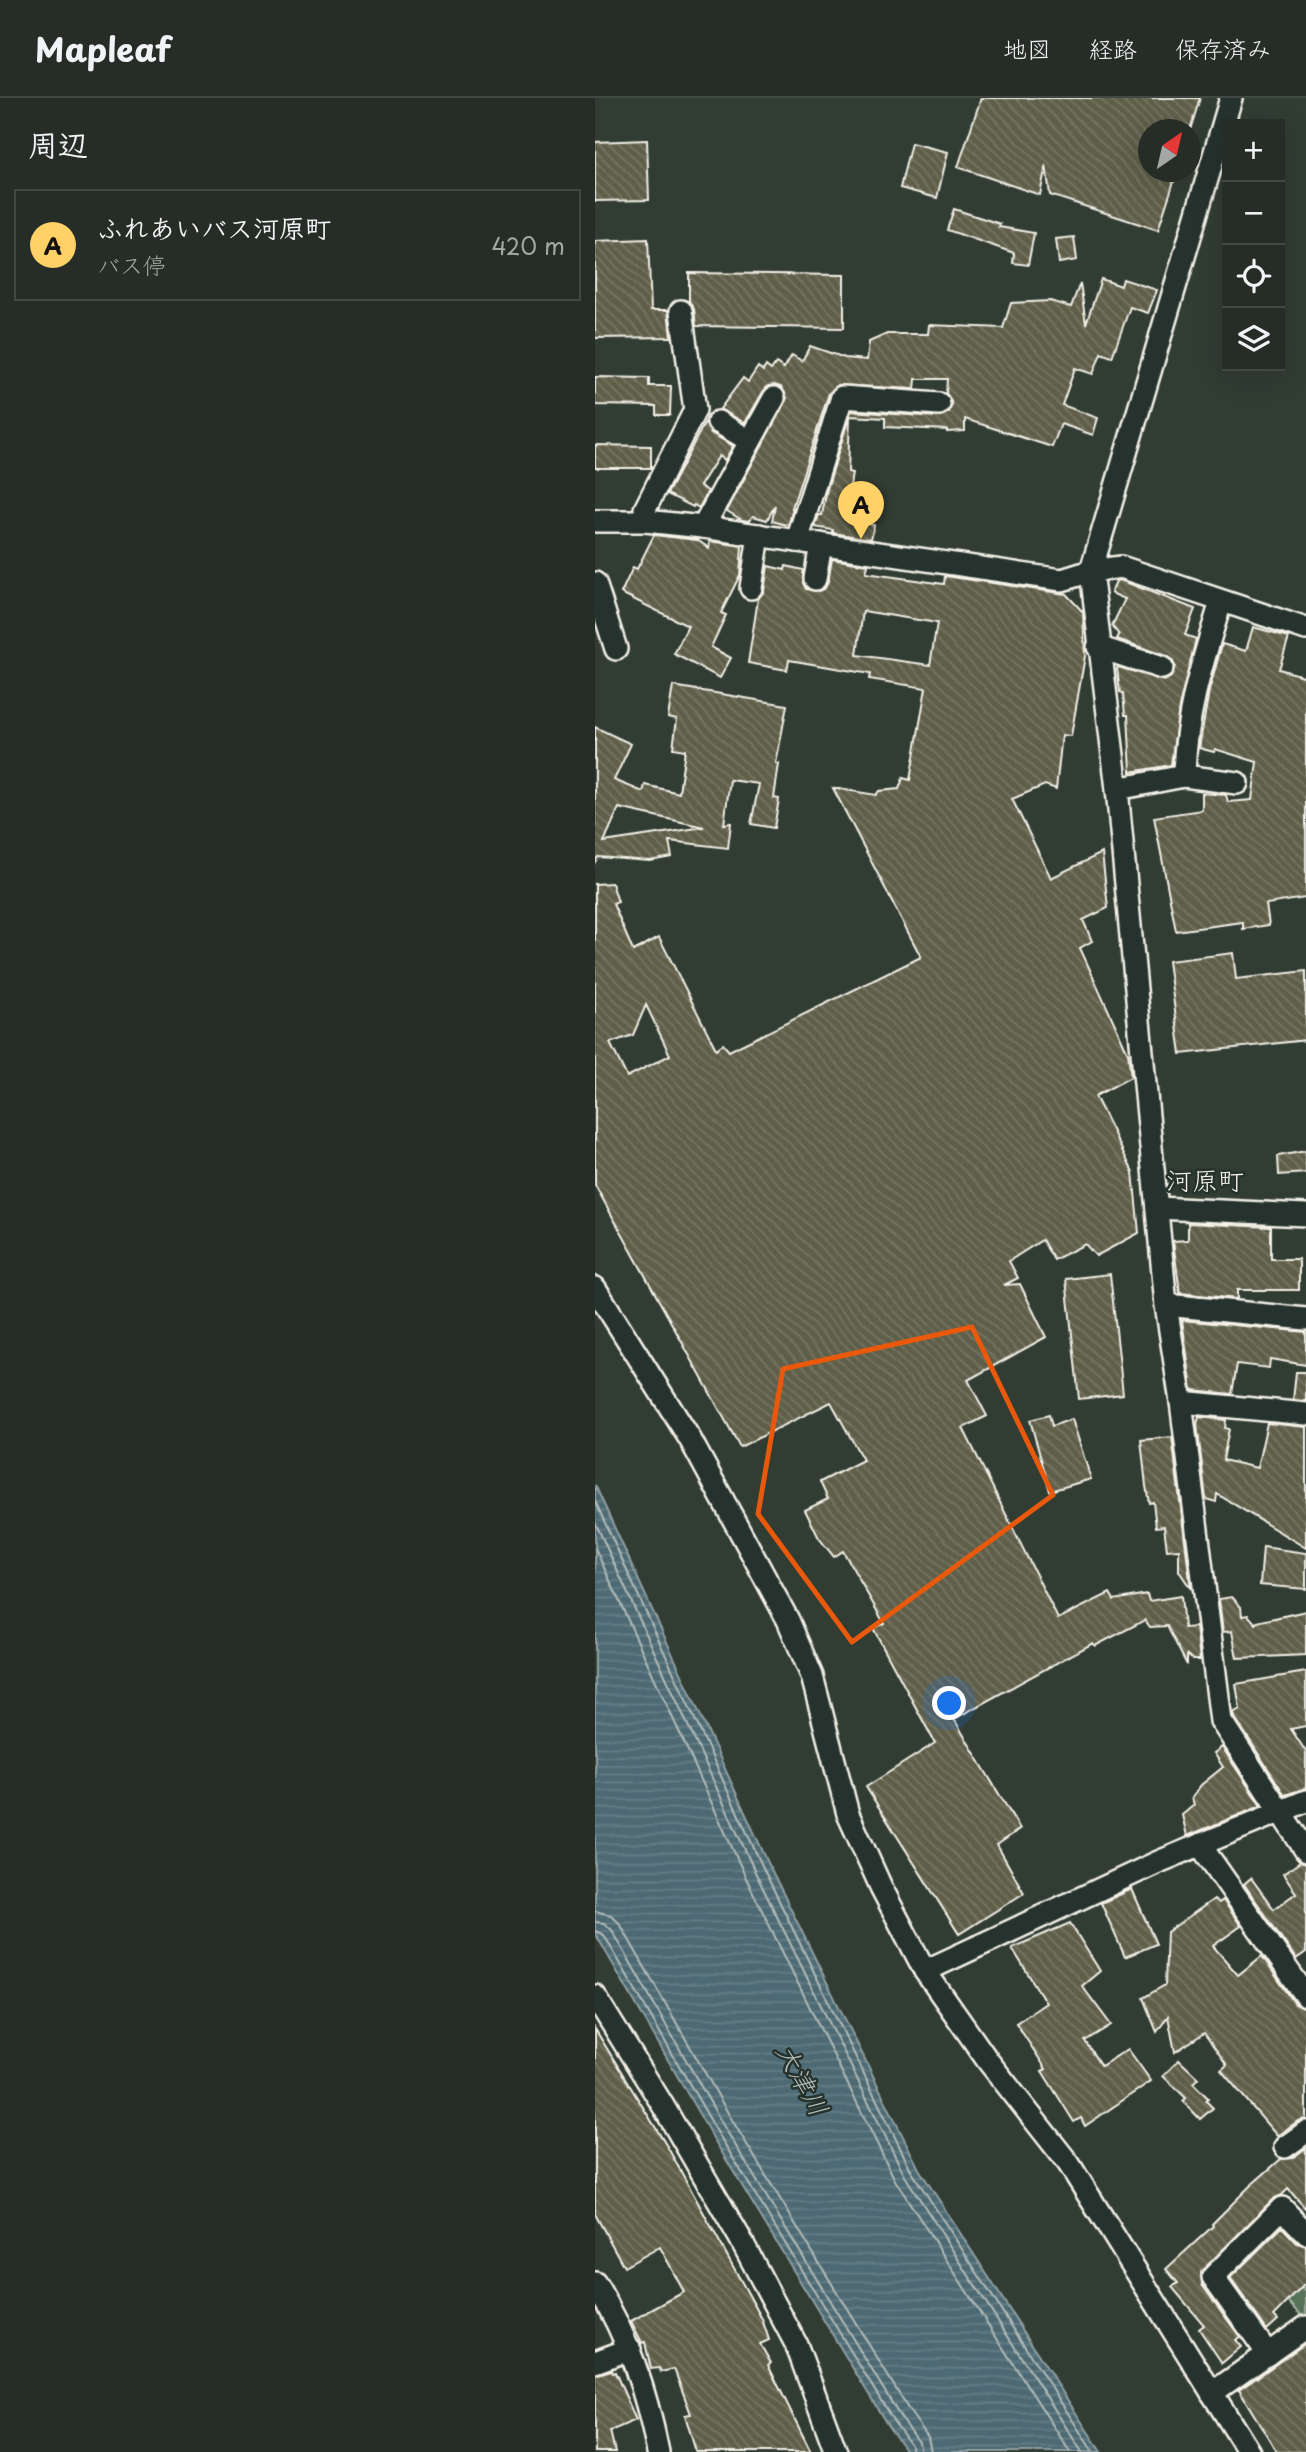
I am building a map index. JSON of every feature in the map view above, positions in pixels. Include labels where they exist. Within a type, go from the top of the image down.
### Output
[{"type":"street","points":[[1231,98],[1091,571],[1117,789],[1166,1305],[1181,1402],[1221,1721],[1306,1851]]},
{"type":"street","points":[[645,521],[645,509],[695,410],[681,311]]},
{"type":"street","points":[[797,541],[818,442],[842,397],[890,392],[939,404]]},
{"type":"street","points":[[703,527],[773,398]]},
{"type":"street","points":[[718,422],[750,441]]},
{"type":"street","points":[[595,521],[645,521],[703,527],[1062,580],[1091,571],[1121,567],[1306,629]]},
{"type":"street","points":[[751,588],[759,536]]},
{"type":"street","points":[[815,579],[821,544]]},
{"type":"street","points":[[595,583],[616,649]]},
{"type":"street","points":[[1184,776],[1185,742],[1195,688],[1221,602]]},
{"type":"street","points":[[1098,647],[1162,668]]},
{"type":"street","points":[[1117,789],[1184,776],[1237,783]]},
{"type":"street","points":[[1157,1208],[1306,1215]]},
{"type":"street","points":[[595,1288],[690,1439],[788,1620],[812,1676],[848,1814],[881,1887],[925,1971],[988,2061],[1069,2164],[1249,2452]]},
{"type":"street","points":[[1166,1305],[1306,1319]]},
{"type":"street","points":[[1181,1402],[1306,1414]]},
{"type":"street","points":[[925,1971],[1143,1869],[1306,1801]]},
{"type":"street","points":[[1201,1846],[1306,1996]]},
{"type":"street","points":[[595,1996],[694,2159],[790,2332],[836,2452]]},
{"type":"street","points":[[1285,2147],[1306,2132]]},
{"type":"street","points":[[1268,2354],[1213,2277],[1282,2208],[1306,2233]]},
{"type":"street","points":[[595,2283],[630,2349],[658,2452]]},
{"type":"street","points":[[1212,2393],[1306,2327]]},
{"type":"street","points":[[595,2362],[630,2349]]},
{"type":"highlighted area","points":[[972,1327],[1053,1495],[852,1642],[758,1514],[783,1369]]},
{"type":"green space","points":[[1285,2269],[1306,2292],[1306,2315],[1303,2317],[1270,2282]]},
{"type":"water","name":"大津川","points":[[595,1485],[770,1867],[919,2169],[1101,2452],[907,2452],[888,2426],[710,2133],[595,1933]]},
{"type":"building","points":[[981,98],[1200,98],[1193,119],[1138,119],[1138,182],[1174,182],[1158,230],[1050,195],[1046,165],[1040,195],[958,167]]},
{"type":"building","points":[[647,140],[649,200],[595,201],[595,142]]},
{"type":"building","points":[[911,143],[948,152],[937,198],[900,188]]},
{"type":"building","points":[[954,209],[1000,224],[999,227],[1034,233],[1028,265],[1013,263],[1014,253],[947,230]]},
{"type":"building","points":[[1074,237],[1077,260],[1059,263],[1056,239]]},
{"type":"building","points":[[648,239],[651,310],[668,310],[671,337],[595,338],[595,241]]},
{"type":"building","points":[[689,273],[844,275],[844,328],[696,326],[694,309],[689,301]]},
{"type":"building","points":[[1101,279],[1121,286],[1123,279],[1157,290],[1148,313],[1130,307],[1112,357],[1101,353],[1093,374],[1075,368],[1062,405],[1098,418],[1093,435],[1061,424],[1052,447],[965,419],[965,431],[947,432],[885,427],[885,418],[850,416],[848,472],[852,473],[848,500],[852,501],[849,515],[852,515],[851,521],[874,525],[871,539],[833,533],[833,530],[815,527],[819,515],[822,515],[827,489],[851,411],[938,417],[949,412],[952,404],[946,393],[947,379],[916,379],[915,389],[838,385],[829,393],[789,523],[786,525],[772,521],[775,505],[767,520],[753,516],[749,521],[742,520],[727,511],[787,398],[781,387],[768,386],[745,423],[720,409],[743,378],[748,382],[758,367],[763,371],[766,366],[771,370],[776,363],[784,368],[792,355],[802,361],[810,346],[845,358],[867,360],[869,342],[887,334],[928,334],[929,325],[1003,328],[1011,303],[1050,301],[1071,307],[1080,283],[1086,324]]},
{"type":"building","points":[[595,377],[649,378],[649,386],[671,386],[670,415],[656,415],[656,406],[595,405]]},
{"type":"building","points":[[705,422],[711,433],[733,446],[725,460],[719,456],[700,486],[708,491],[699,508],[667,494]]},
{"type":"building","points":[[595,445],[651,446],[651,468],[595,468]]},
{"type":"building","points":[[654,535],[697,540],[709,548],[710,541],[742,546],[740,575],[721,613],[726,615],[711,647],[731,658],[720,678],[674,654],[688,626],[621,593],[633,567],[637,569]]},
{"type":"building","points":[[832,559],[868,565],[866,573],[944,584],[945,576],[1066,594],[1083,612],[1085,656],[1071,736],[1062,735],[1056,789],[1045,785],[1012,799],[1051,878],[1102,853],[1108,908],[1083,920],[1092,941],[1080,948],[1128,1053],[1131,1077],[1095,1096],[1133,1172],[1139,1233],[1096,1256],[1085,1244],[1054,1260],[1042,1240],[1009,1261],[1018,1278],[1004,1285],[1020,1284],[1046,1337],[968,1380],[987,1416],[963,1428],[1058,1619],[1110,1593],[1114,1600],[1147,1594],[1149,1601],[1181,1596],[1184,1628],[1196,1627],[1200,1660],[1193,1660],[1187,1655],[1187,1665],[1167,1626],[1150,1627],[1145,1620],[1095,1646],[1093,1643],[954,1719],[1020,1829],[997,1845],[1024,1893],[959,1934],[866,1787],[935,1743],[873,1628],[884,1623],[843,1551],[834,1557],[819,1538],[805,1510],[828,1499],[820,1482],[863,1460],[831,1402],[740,1447],[595,1185],[595,884],[612,883],[618,902],[613,904],[633,951],[659,937],[716,1049],[723,1044],[729,1051],[921,957],[833,788],[876,795],[879,791],[899,789],[903,778],[910,780],[926,688],[869,679],[870,674],[789,660],[787,670],[748,663],[758,599],[764,591],[768,566],[803,570],[806,589],[819,591],[825,588]],"holes":[[[863,611],[937,623],[930,665],[857,655]],[[646,1005],[670,1055],[627,1077],[610,1043],[633,1035]]]},
{"type":"building","points":[[1120,580],[1195,609],[1185,635],[1196,639],[1179,707],[1171,765],[1131,772],[1128,715],[1125,715],[1117,669],[1118,667],[1164,681],[1171,677],[1175,666],[1166,656],[1117,639],[1119,635],[1112,626],[1125,599],[1111,593],[1116,581]]},
{"type":"building","points":[[1253,627],[1289,637],[1279,669],[1306,677],[1306,898],[1266,904],[1269,925],[1243,929],[1243,922],[1176,931],[1154,817],[1202,810],[1202,793],[1226,795],[1228,802],[1252,800],[1257,762],[1215,749],[1214,752],[1199,748],[1209,691],[1222,644],[1246,651]]},
{"type":"building","points":[[673,686],[787,705],[776,764],[779,764],[774,798],[779,799],[774,828],[751,824],[759,784],[730,780],[724,824],[731,823],[728,848],[669,841],[672,857],[650,861],[598,857],[595,862],[595,727],[631,744],[614,780],[643,792],[645,785],[679,793],[685,750],[673,748],[677,719],[668,717]],"holes":[[[619,808],[704,827],[604,842]]]},
{"type":"building","points":[[1233,953],[1236,979],[1306,971],[1306,1040],[1181,1054],[1168,961]]},
{"type":"building","points":[[1306,1151],[1306,1173],[1279,1175],[1278,1156]]},
{"type":"building","points":[[1188,1223],[1271,1227],[1271,1259],[1299,1259],[1299,1290],[1237,1290],[1237,1299],[1180,1293],[1173,1241],[1188,1240]]},
{"type":"building","points":[[1110,1274],[1123,1394],[1079,1399],[1066,1279]]},
{"type":"building","points":[[1182,1320],[1306,1332],[1306,1365],[1270,1359],[1269,1368],[1237,1364],[1232,1394],[1192,1390]]},
{"type":"building","points":[[1296,1372],[1306,1372],[1306,1401],[1293,1400]]},
{"type":"building","points":[[1049,1415],[1052,1426],[1072,1419],[1091,1479],[1050,1491],[1030,1420]]},
{"type":"building","points":[[1199,1417],[1226,1420],[1225,1428],[1229,1429],[1223,1460],[1257,1468],[1267,1423],[1306,1427],[1306,1548],[1217,1494],[1216,1502],[1206,1499],[1197,1424]]},
{"type":"building","points":[[1172,1437],[1191,1589],[1179,1571],[1179,1549],[1167,1550],[1164,1526],[1156,1527],[1153,1502],[1149,1503],[1146,1486],[1141,1440]]},
{"type":"building","points":[[1263,1547],[1306,1553],[1306,1589],[1260,1585]]},
{"type":"building","points":[[1232,1597],[1241,1607],[1242,1616],[1248,1615],[1256,1624],[1306,1611],[1306,1655],[1237,1658],[1232,1631],[1223,1632],[1219,1599]]},
{"type":"building","points":[[1306,1672],[1306,1726],[1291,1729],[1306,1752],[1306,1788],[1285,1795],[1234,1716],[1233,1713],[1240,1709],[1236,1684]]},
{"type":"building","points":[[1222,1747],[1261,1806],[1187,1836],[1182,1815],[1194,1805],[1192,1798],[1201,1785],[1223,1767],[1214,1753]]},
{"type":"building","points":[[1300,1862],[1306,1864],[1306,1952],[1296,1959],[1244,1884],[1251,1878],[1274,1909],[1296,1893],[1283,1874]]},
{"type":"building","points":[[1132,1889],[1156,1944],[1125,1957],[1101,1903]]},
{"type":"building","points":[[1214,1899],[1219,1903],[1223,1900],[1241,1926],[1213,1946],[1238,1975],[1262,1956],[1295,2004],[1306,2009],[1306,2119],[1298,2121],[1277,2136],[1221,2070],[1227,2065],[1204,2033],[1175,2052],[1168,2016],[1157,2032],[1143,1998],[1165,1985],[1167,1932]]},
{"type":"building","points":[[1070,1923],[1100,1971],[1082,1986],[1111,2025],[1085,2041],[1101,2066],[1128,2049],[1151,2081],[1085,2126],[1081,2118],[1074,2122],[1042,2071],[1046,2069],[1016,2023],[1046,2003],[1012,1948]]},
{"type":"building","points":[[595,2029],[668,2148],[762,2319],[769,2340],[760,2344],[811,2452],[696,2452],[685,2415],[691,2414],[674,2369],[661,2372],[659,2368],[651,2369],[645,2342],[642,2343],[631,2321],[684,2292],[660,2247],[624,2267],[595,2214]]},
{"type":"building","points":[[1179,2060],[1198,2078],[1193,2083],[1208,2098],[1206,2101],[1213,2108],[1200,2119],[1183,2101],[1186,2098],[1163,2076]]},
{"type":"building","points":[[1306,2148],[1306,2209],[1288,2189],[1273,2199],[1201,2272],[1202,2285],[1240,2337],[1235,2340],[1241,2347],[1222,2363],[1199,2329],[1204,2325],[1172,2287],[1178,2283],[1166,2269],[1281,2159],[1292,2158]]},
{"type":"building","points":[[1282,2227],[1297,2243],[1306,2246],[1306,2283],[1274,2316],[1278,2320],[1267,2330],[1230,2278]]},
{"type":"building","points":[[1306,2343],[1306,2452],[1277,2452],[1239,2390]]},
{"type":"building","points":[[611,2370],[612,2373],[615,2372],[636,2420],[610,2431],[615,2452],[595,2452],[595,2375]]},
{"type":"place","name":"ふれあいバス河原町","points":[[861,539]]},
{"type":"district","name":"河原町","points":[[1205,1181]]}]
